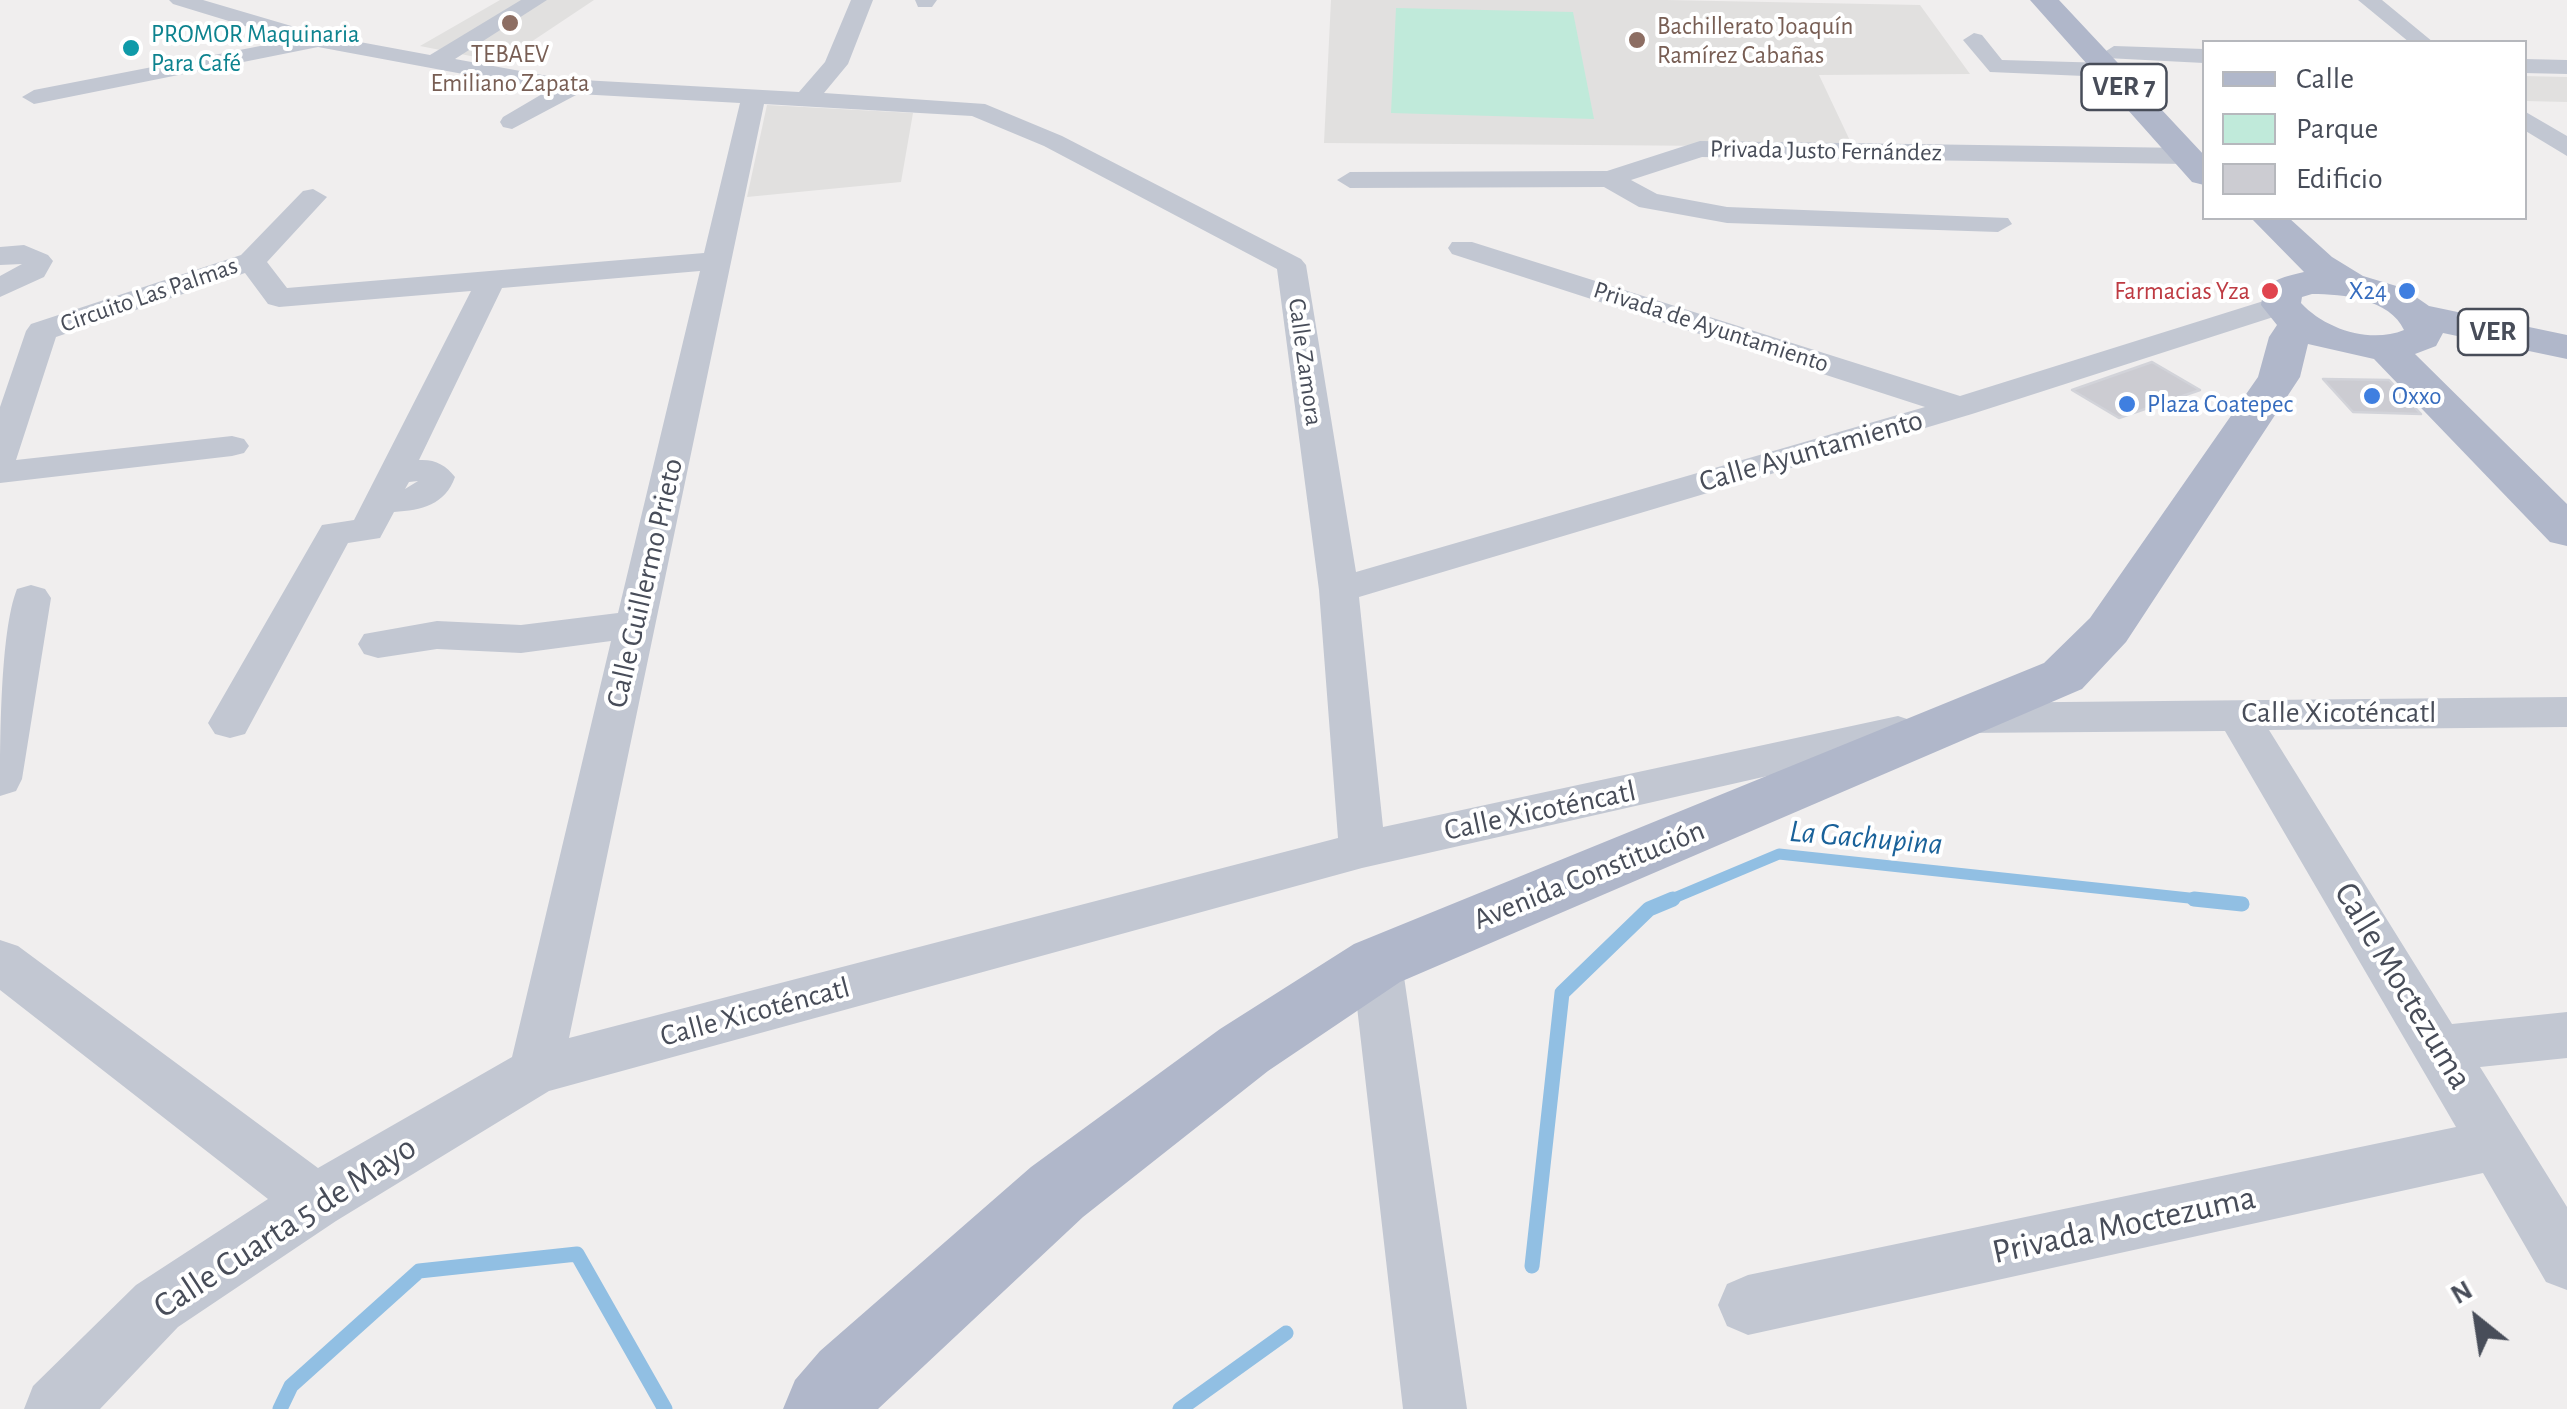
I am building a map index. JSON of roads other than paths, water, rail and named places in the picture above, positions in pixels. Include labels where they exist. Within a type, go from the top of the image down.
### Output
[{"type":"main road","name":"VER 7","points":[[2044,0],[2111,62]]},
{"type":"main road","name":"VER 7","points":[[2062,0],[2111,62],[2199,159]]},
{"type":"main road","points":[[2246,220],[2283,262],[2291,304],[2344,341],[2386,347],[2411,344],[2422,337],[2424,327],[2418,316],[2388,297],[2350,285],[2318,265],[2271,220]]},
{"type":"main road","points":[[2291,304],[2350,285]]},
{"type":"main road","name":"Avenida Constitución","points":[[836,1394],[1058,1192],[1244,1050],[1377,963],[2063,676],[2108,630],[2278,378],[2289,337],[2291,304]]},
{"type":"main road","name":"VER","points":[[2418,316],[2567,347]]},
{"type":"main road","points":[[2386,347],[2567,531]]},
{"type":"street","name":"Calle Zamora","points":[[184,0],[319,40],[574,86],[976,110],[1053,141],[1290,264],[1338,590],[1362,850]]},
{"type":"street","points":[[434,62],[536,0]]},
{"type":"street","points":[[806,100],[836,64],[862,0]]},
{"type":"street","points":[[2369,0],[2419,40]]},
{"type":"street","points":[[34,96],[319,40]]},
{"type":"street","points":[[1974,40],[1998,67],[2202,56]]},
{"type":"street","points":[[2527,66],[2567,68]]},
{"type":"street","points":[[512,122],[574,86]]},
{"type":"street","name":"Calle Guillermo Prieto","points":[[536,1071],[754,96]]},
{"type":"street","points":[[2527,120],[2567,148]]},
{"type":"street","name":"Privada Justo Fernández","points":[[1350,180],[1610,179],[1700,149],[2199,159]]},
{"type":"street","points":[[1610,179],[1649,201],[1727,215],[1998,224]]},
{"type":"street","points":[[251,261],[313,197]]},
{"type":"street","name":"Privada de Ayuntamiento","points":[[1462,248],[1960,407]]},
{"type":"street","points":[[0,256],[24,254],[38,261],[34,271],[0,288]]},
{"type":"street","name":"Circuito Las Palmas","points":[[0,458],[42,332],[251,261],[280,298],[717,261]]},
{"type":"street","points":[[230,723],[336,533],[383,501],[491,281]]},
{"type":"street","name":"Calle Ayuntamiento","points":[[1338,590],[1960,407],[2291,304]]},
{"type":"street","points":[[0,305],[42,332]]},
{"type":"street","points":[[0,472],[232,446]]},
{"type":"street","points":[[0,779],[29,614]]},
{"type":"street","points":[[378,644],[437,635],[521,638],[636,624]]},
{"type":"street","name":"Calle Xicoténcatl","points":[[536,1071],[1362,850],[1977,715],[2567,712]]},
{"type":"street","name":"Calle Moctezuma","points":[[2236,713],[2567,1261]]},
{"type":"street","points":[[0,961],[316,1200]]},
{"type":"street","points":[[1377,963],[1432,1391]]},
{"type":"street","points":[[2441,1048],[2567,1034]]},
{"type":"street","name":"Calle Cuarta 5 de Mayo","points":[[56,1409],[156,1306],[316,1200],[536,1071]]},
{"type":"street","name":"Privada Moctezuma","points":[[1748,1305],[2499,1144]]},
{"type":"waterway","name":"La Gachupina","points":[[1667,901],[1779,854],[2217,901]]},
{"type":"waterway","name":"La Gachupina","points":[[1532,1266],[1562,993],[1649,909],[1673,899]]},
{"type":"waterway","name":"La Gachupina","points":[[2194,899],[2242,904]]},
{"type":"waterway","name":"La Gachupina","points":[[280,1409],[291,1386],[419,1271],[577,1254],[665,1409]]},
{"type":"waterway","name":"La Gachupina","points":[[1180,1409],[1286,1333]]},
{"type":"place","name":"TEBAEV Emiliano Zapata","points":[[510,23]]},
{"type":"place","name":"Bachillerato Joaquín Ramírez Cabañas","points":[[1637,40]]},
{"type":"place","name":"PROMOR Maquinaria Para Café","points":[[131,48]]},
{"type":"place","name":"Farmacias Yza","points":[[2270,291]]},
{"type":"place","name":"X24","points":[[2407,291]]},
{"type":"place","name":"Oxxo","points":[[2372,396]]},
{"type":"place","name":"Plaza Coatepec","points":[[2127,404]]}]
